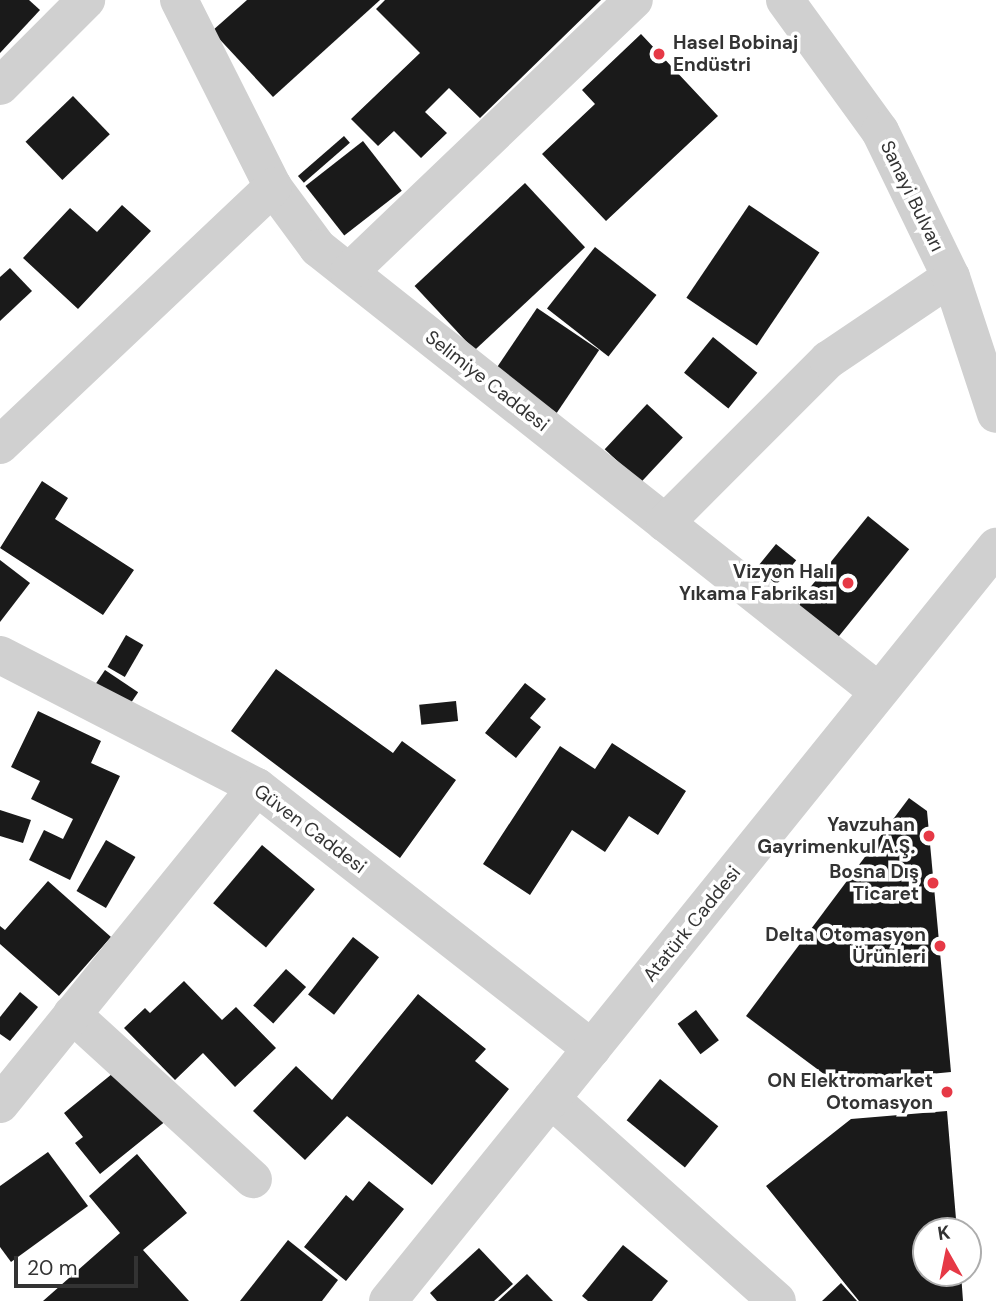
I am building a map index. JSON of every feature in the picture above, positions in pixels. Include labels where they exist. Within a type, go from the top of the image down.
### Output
[{"type":"street","points":[[0,86],[86,0]]},
{"type":"street","name":"Selimiye Caddesi","points":[[179,0],[273,187],[318,248],[879,692]]},
{"type":"street","points":[[349,272],[634,0]]},
{"type":"street","name":"Sanayi Bulvarı","points":[[785,0],[880,131],[951,277],[996,414]]},
{"type":"street","points":[[0,445],[273,187]]},
{"type":"street","points":[[665,523],[828,360],[951,277]]},
{"type":"street","name":"Atatürk Caddesi","points":[[388,1301],[996,547]]},
{"type":"street","name":"Güven Caddesi","points":[[0,655],[257,787],[592,1049]]},
{"type":"street","points":[[0,1104],[257,787]]},
{"type":"street","points":[[72,1014],[253,1179]]},
{"type":"street","points":[[551,1099],[777,1301]]},
{"type":"building","points":[[0,0],[29,0],[40,10],[0,53]]},
{"type":"building","points":[[247,0],[380,0],[273,97],[212,31]]},
{"type":"building","points":[[385,0],[601,0],[480,118],[449,88],[425,112],[447,133],[421,158],[394,131],[378,146],[351,119],[420,53],[376,9]]},
{"type":"building","points":[[641,34],[718,116],[606,221],[542,154],[595,104],[582,90]]},
{"type":"building","points":[[73,96],[110,134],[62,180],[26,142]]},
{"type":"building","points":[[344,136],[350,143],[304,183],[298,176]]},
{"type":"building","points":[[363,141],[402,191],[344,236],[305,186]]},
{"type":"building","points":[[525,183],[585,247],[475,350],[415,286]]},
{"type":"building","points":[[122,205],[151,231],[78,309],[23,258],[70,208],[97,232]]},
{"type":"building","points":[[749,205],[819,253],[757,345],[686,298]]},
{"type":"building","points":[[595,247],[656,295],[608,356],[547,308]]},
{"type":"building","points":[[10,268],[32,291],[0,321],[0,277]]},
{"type":"building","points":[[537,308],[599,350],[557,413],[495,371]]},
{"type":"building","points":[[713,337],[757,373],[728,409],[684,373]]},
{"type":"building","points":[[647,404],[683,437],[641,483],[605,449]]},
{"type":"building","points":[[42,481],[68,498],[55,519],[134,570],[103,615],[0,548]]},
{"type":"building","name":"Vizyon Halı Yıkama Fabrikası","points":[[868,516],[909,549],[827,650],[786,617]]},
{"type":"building","points":[[776,544],[796,560],[777,584],[756,568]]},
{"type":"building","points":[[0,560],[30,583],[0,622]]},
{"type":"building","points":[[126,635],[143,645],[125,677],[108,667]]},
{"type":"building","points":[[276,669],[393,753],[402,741],[456,780],[400,858],[231,731]]},
{"type":"building","points":[[105,670],[138,692],[126,711],[93,688]]},
{"type":"building","points":[[525,683],[546,699],[530,718],[541,727],[516,758],[485,733]]},
{"type":"building","points":[[456,701],[458,721],[421,725],[419,705]]},
{"type":"building","points":[[38,711],[101,741],[91,763],[120,776],[70,880],[29,860],[44,830],[63,839],[73,819],[31,799],[40,781],[11,767]]},
{"type":"building","points":[[612,743],[686,791],[658,835],[629,816],[605,852],[572,830],[530,895],[483,864],[560,746],[595,769]]},
{"type":"building","points":[[909,798],[927,811],[951,1072],[836,1083],[746,1016]]},
{"type":"building","points":[[0,810],[31,820],[23,843],[0,836]]},
{"type":"building","points":[[106,840],[135,857],[106,908],[76,891]]},
{"type":"building","points":[[262,845],[315,889],[266,948],[213,903]]},
{"type":"building","points":[[48,881],[111,937],[59,996],[0,944],[0,926],[5,930]]},
{"type":"building","points":[[353,937],[379,957],[334,1015],[308,995]]},
{"type":"building","points":[[286,969],[306,987],[273,1023],[253,1005]]},
{"type":"building","points":[[184,981],[222,1020],[236,1007],[276,1048],[235,1087],[203,1053],[175,1080],[124,1028],[145,1008],[150,1013]]},
{"type":"building","points":[[20,992],[38,1007],[10,1041],[0,1034],[0,1017]]},
{"type":"building","points":[[418,994],[486,1049],[475,1061],[509,1089],[432,1185],[347,1116],[305,1160],[253,1111],[296,1066],[332,1100]]},
{"type":"building","points":[[696,1010],[719,1040],[701,1054],[678,1024]]},
{"type":"building","points":[[123,1065],[167,1120],[100,1174],[75,1143],[83,1137],[64,1113]]},
{"type":"building","points":[[660,1079],[718,1126],[685,1167],[627,1120]]},
{"type":"building","points":[[947,1111],[956,1217],[912,1217],[912,1287],[962,1287],[963,1301],[859,1301],[766,1186],[851,1119]]},
{"type":"building","points":[[48,1152],[88,1206],[11,1262],[0,1247],[0,1186]]},
{"type":"building","points":[[137,1154],[187,1213],[143,1250],[189,1301],[43,1301],[120,1233],[89,1196]]},
{"type":"building","points":[[369,1181],[404,1209],[346,1281],[304,1247],[346,1195],[353,1201]]},
{"type":"building","points":[[288,1240],[338,1280],[322,1301],[240,1301]]},
{"type":"building","points":[[623,1245],[668,1281],[652,1301],[588,1301],[582,1296]]},
{"type":"building","points":[[479,1248],[513,1284],[494,1301],[437,1301],[430,1293]]},
{"type":"building","points":[[527,1274],[553,1301],[498,1301]]},
{"type":"building","points":[[841,1283],[857,1301],[822,1301]]},
{"type":"place","name":"Hasel Bobinaj Endüstri","points":[[659,54]]},
{"type":"place","name":"Vizyon Halı Yıkama Fabrikası","points":[[848,583]]},
{"type":"place","name":"Yavzuhan Gayrimenkul A.Ş.","points":[[929,836]]},
{"type":"place","name":"Bosna Dış Ticaret","points":[[933,883]]},
{"type":"place","name":"Delta Otomasyon Ürünleri","points":[[940,946]]},
{"type":"place","name":"ON Elektromarket Otomasyon","points":[[947,1092]]}]
